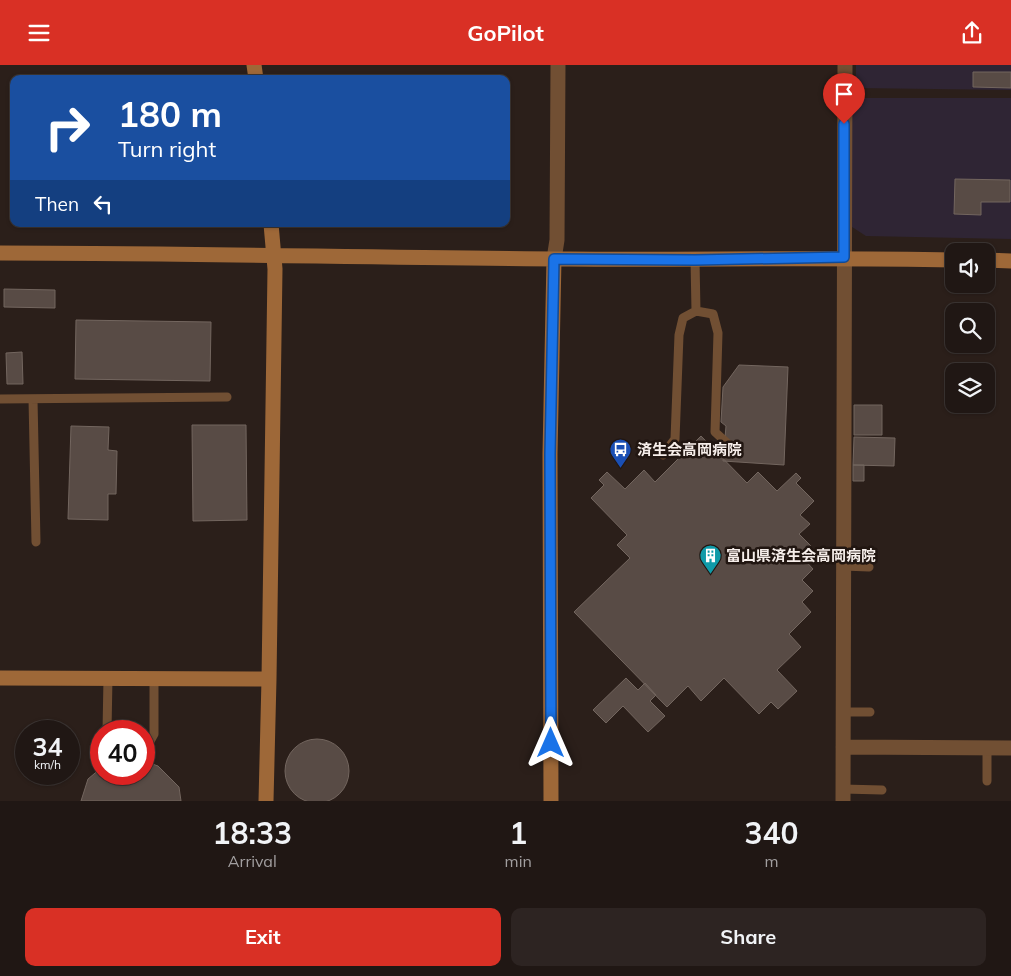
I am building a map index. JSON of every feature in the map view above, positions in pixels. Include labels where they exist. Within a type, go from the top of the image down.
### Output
[{"type":"street","points":[[551,801],[550,454],[554,259],[557,240],[558,65]]},
{"type":"street","points":[[843,795],[845,65]]},
{"type":"street","points":[[266,801],[275,254],[272,227]]},
{"type":"street","points":[[0,253],[275,254],[554,259],[695,260],[844,257],[945,260]]},
{"type":"street","points":[[995,260],[1011,261]]},
{"type":"street","points":[[0,678],[269,679]]},
{"type":"street","points":[[844,747],[1011,748]]},
{"type":"lane","points":[[695,260],[696,311]]},
{"type":"lane","points":[[663,455],[675,439],[679,335],[683,318],[696,311],[713,314],[718,333],[715,431],[737,452]]},
{"type":"lane","points":[[0,399],[227,397]]},
{"type":"lane","points":[[33,399],[36,542]]},
{"type":"lane","points":[[844,566],[870,567]]},
{"type":"lane","points":[[108,678],[108,720]]},
{"type":"lane","points":[[154,678],[154,720]]},
{"type":"lane","points":[[843,712],[870,712]]},
{"type":"lane","points":[[987,747],[988,781]]},
{"type":"lane","points":[[843,795],[882,790]]},
{"type":"shaded area","points":[[856,65],[1011,65],[1011,90],[856,88]]},
{"type":"shaded area","points":[[852,98],[1011,98],[1011,239],[866,236],[849,225]]},
{"type":"building","points":[[973,72],[1011,72],[1011,88],[973,87]]},
{"type":"building","points":[[955,179],[1010,180],[1010,202],[981,202],[981,215],[954,214]]},
{"type":"building","points":[[4,289],[55,290],[55,308],[4,307]]},
{"type":"building","points":[[76,320],[211,322],[210,381],[75,379]]},
{"type":"building","points":[[22,352],[23,384],[7,384],[6,353]]},
{"type":"building","points":[[739,365],[788,367],[784,465],[723,461],[726,426],[721,422],[723,387]]},
{"type":"building","points":[[854,405],[882,405],[882,435],[854,435]]},
{"type":"building","points":[[192,425],[246,425],[247,520],[193,521]]},
{"type":"building","points":[[71,426],[109,427],[108,450],[117,451],[116,494],[108,494],[108,520],[68,519]]},
{"type":"building","name":"富山県済生会高岡病院","points":[[701,436],[747,483],[758,472],[777,491],[796,473],[801,478],[796,483],[814,501],[800,515],[810,524],[799,534],[811,546],[801,556],[813,569],[802,580],[813,591],[802,602],[811,612],[789,634],[801,647],[777,670],[797,691],[778,709],[771,702],[759,714],[724,678],[701,701],[688,686],[667,707],[574,612],[630,558],[617,545],[627,535],[591,498],[604,485],[599,480],[607,472],[625,489],[644,470],[655,482]]},
{"type":"building","points":[[854,437],[895,438],[894,466],[853,465]]},
{"type":"building","points":[[853,465],[864,465],[864,481],[853,481]]},
{"type":"building","points":[[626,678],[638,690],[645,683],[656,695],[650,701],[665,716],[648,732],[623,706],[606,723],[593,710]]},
{"type":"building","points":[[317,739],[335,744],[340,748],[348,765],[348,777],[344,789],[335,798],[326,801],[308,801],[299,798],[290,789],[285,771],[290,753],[294,748],[299,744]]},
{"type":"building","points":[[155,765],[179,787],[181,801],[81,801],[90,777],[90,785],[155,785]]},
{"type":"place","name":"済生会高岡病院","points":[[621,468]]},
{"type":"place","name":"富山県済生会高岡病院","points":[[710,574]]},
{"type":"route","points":[[551,743],[550,454],[554,259],[695,260],[844,257],[844,124]]}]
